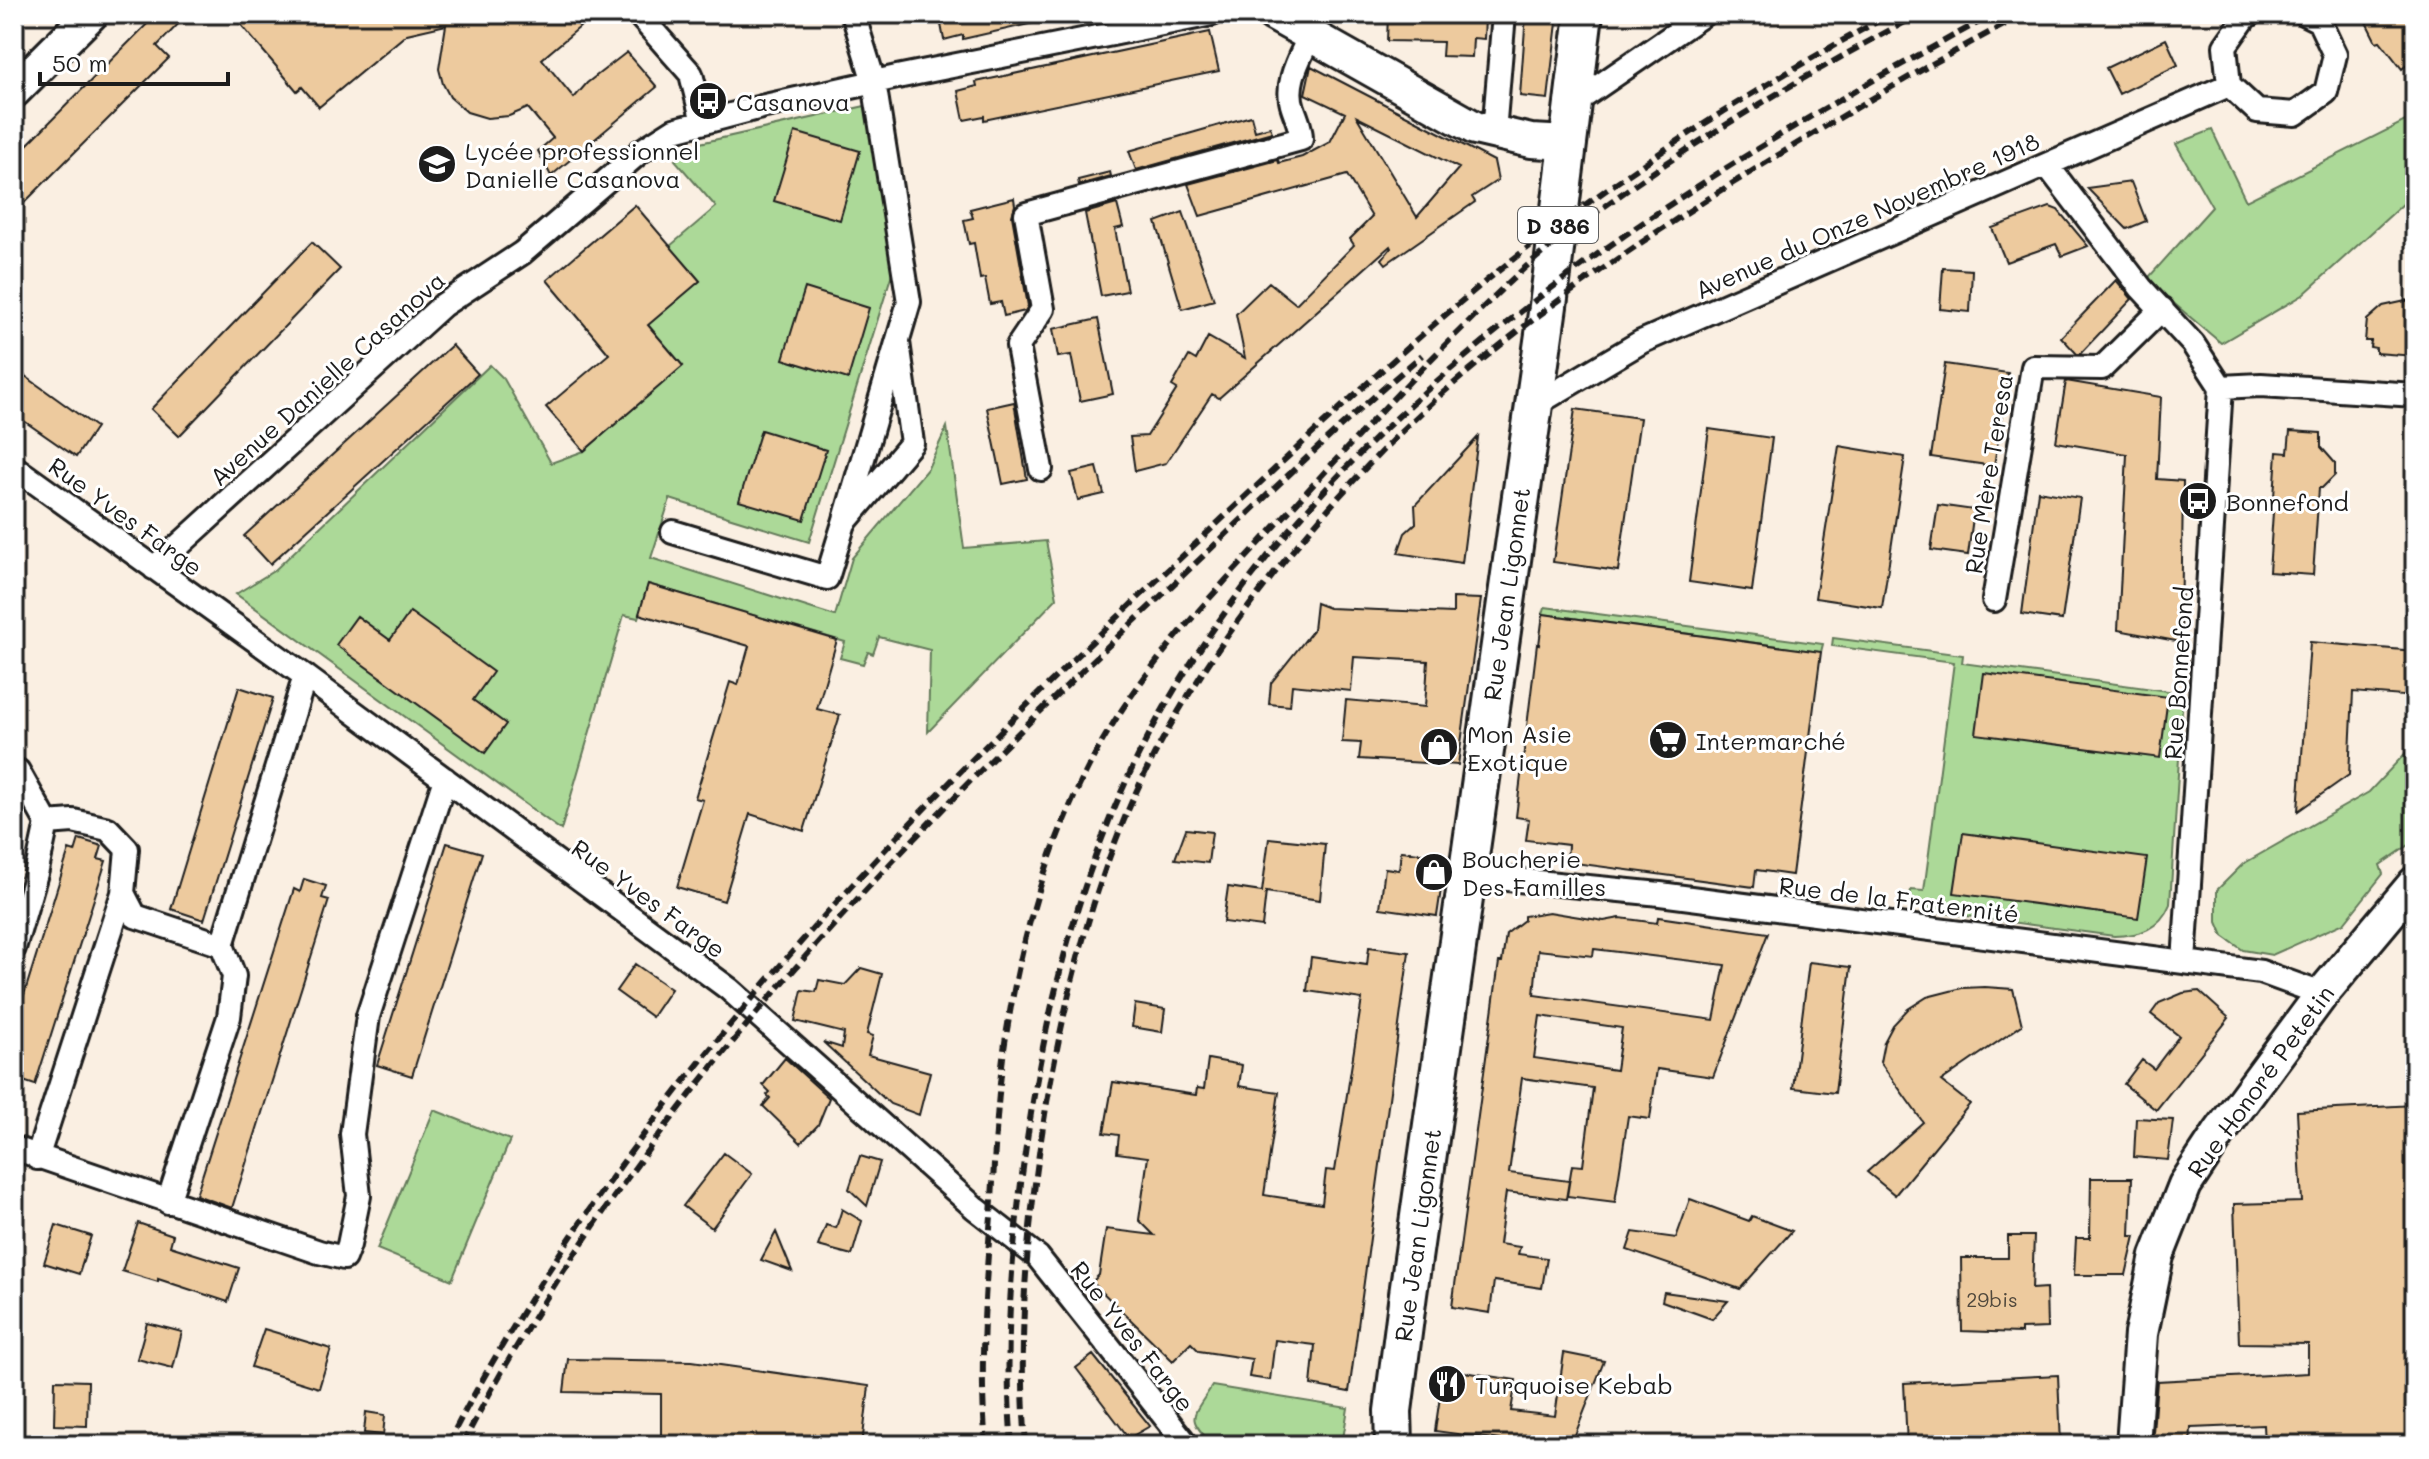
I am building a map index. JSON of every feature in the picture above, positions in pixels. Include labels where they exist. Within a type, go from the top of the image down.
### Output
[{"type":"main road","name":"Rue Jean Ligonnet","points":[[1380,1445],[1393,1428],[1466,875],[1569,143],[1584,14]]},
{"type":"street","points":[[638,14],[691,74],[703,122]]},
{"type":"street","points":[[673,532],[827,578],[909,302],[874,82],[853,14]]},
{"type":"street","name":"Avenue Danielle Casanova","points":[[154,568],[445,303],[522,253],[641,151],[674,130],[874,82],[1212,14]]},
{"type":"street","points":[[1273,14],[1475,128],[1531,141],[1569,143]]},
{"type":"street","points":[[1494,132],[1504,14]]},
{"type":"street","points":[[1573,104],[1704,14]]},
{"type":"street","points":[[2251,14],[2247,15],[2225,46],[2229,85],[2257,111],[2295,114],[2326,92],[2335,55],[2319,21],[2305,14]]},
{"type":"street","points":[[14,91],[78,18]]},
{"type":"street","points":[[1041,469],[1018,346],[1043,309],[1026,214],[1301,139],[1301,123],[1293,110],[1289,91],[1293,73],[1310,35]]},
{"type":"street","name":"Avenue du Onze Novembre 1918","points":[[1533,406],[1641,342],[2229,85]]},
{"type":"street","points":[[2047,165],[2141,288],[2193,344],[2221,387],[2261,385],[2415,395]]},
{"type":"street","name":"Rue Mère Teresa","points":[[1994,600],[2033,367],[2102,368],[2162,309]]},
{"type":"street","points":[[844,523],[912,443],[898,342]]},
{"type":"street","name":"Rue Bonnefond","points":[[2184,962],[2221,387]]},
{"type":"street","name":"Rue Yves Farge","points":[[14,467],[305,676],[729,989],[975,1208],[1038,1257],[1187,1445]]},
{"type":"street","points":[[168,1202],[229,1017],[234,976],[222,945],[305,676]]},
{"type":"street","points":[[14,948],[47,823],[18,771]]},
{"type":"street","points":[[14,1148],[168,1202],[344,1258],[359,1196],[352,1134],[368,1016],[445,779]]},
{"type":"street","points":[[37,1158],[123,893],[127,849],[108,829],[73,821],[47,823]]},
{"type":"street","name":"Rue de la Fraternité","points":[[1466,875],[1660,894],[2261,972],[2322,994]]},
{"type":"street","name":"Rue Honoré Petetin","points":[[2133,1445],[2144,1319],[2157,1256],[2185,1185],[2220,1132],[2322,994],[2415,883]]},
{"type":"street","points":[[123,893],[135,916],[222,945]]},
{"type":"green space","points":[[865,106],[897,257],[809,542],[670,499],[651,558],[835,616],[852,558],[928,468],[947,427],[964,548],[1046,541],[1057,598],[928,732],[930,650],[879,637],[873,654],[868,652],[863,664],[840,658],[845,642],[648,584],[638,618],[624,615],[561,830],[236,594],[275,570],[490,365],[504,379],[551,463],[584,451],[683,366],[648,325],[700,281],[670,246],[716,207],[675,160],[700,143]]},
{"type":"green space","points":[[2415,116],[2415,193],[2303,295],[2221,343],[2158,290],[2149,277],[2212,207],[2176,144],[2212,130],[2246,201]]},
{"type":"green space","points":[[1545,607],[1823,644],[1821,652],[1543,614]]},
{"type":"green space","points":[[1833,638],[1963,655],[1962,663],[2183,693],[2170,904],[2161,920],[2132,935],[2114,936],[1929,911],[1929,906],[1909,904],[1911,890],[1924,891],[1954,662],[1832,646]]},
{"type":"green space","points":[[2415,743],[2415,841],[2380,865],[2383,874],[2344,923],[2272,955],[2243,950],[2223,936],[2217,922],[2217,890],[2243,864],[2369,792]]},
{"type":"green space","points":[[434,1110],[510,1140],[452,1280],[377,1249]]},
{"type":"green space","points":[[1212,1386],[1348,1408],[1342,1445],[1213,1445],[1198,1428],[1194,1417]]},
{"type":"building","points":[[157,14],[188,14],[157,46],[169,58],[14,213],[14,158]]},
{"type":"building","points":[[232,14],[569,14],[580,27],[542,59],[574,98],[587,83],[627,52],[657,87],[551,176],[538,151],[553,138],[528,108],[509,116],[487,118],[467,112],[450,97],[439,69],[446,25],[407,34],[319,107],[302,87],[297,91]]},
{"type":"building","points":[[939,14],[1037,14],[1038,22],[963,39],[963,35],[944,40]]},
{"type":"building","points":[[1388,14],[1474,14],[1474,18],[1485,18],[1484,39],[1473,38],[1472,57],[1442,56],[1443,42],[1387,41]]},
{"type":"building","points":[[1526,14],[1558,14],[1548,99],[1520,96]]},
{"type":"building","points":[[2362,14],[2415,14],[2415,58],[2402,69],[2380,41],[2376,42]]},
{"type":"building","points":[[1210,32],[1219,71],[984,120],[984,116],[964,120],[958,91],[977,86],[976,82]]},
{"type":"building","points":[[2166,39],[2178,65],[2119,94],[2106,68]]},
{"type":"building","points":[[1311,66],[1494,161],[1498,180],[1472,197],[1475,202],[1386,264],[1382,259],[1390,246],[1219,398],[1212,394],[1166,463],[1135,471],[1130,437],[1147,436],[1177,389],[1172,386],[1189,356],[1196,360],[1208,337],[1245,358],[1236,314],[1269,282],[1296,304],[1354,245],[1350,239],[1372,217],[1347,175],[1200,216],[1188,184],[1278,160],[1279,163],[1302,157],[1330,142],[1345,113],[1305,94]],"holes":[[[1357,117],[1459,168],[1417,217]]]},
{"type":"building","points":[[1251,116],[1255,131],[1270,127],[1272,132],[1136,170],[1129,151]]},
{"type":"building","points":[[795,132],[860,151],[840,220],[774,201]]},
{"type":"building","points":[[1110,172],[1111,176],[1079,185],[1078,180]]},
{"type":"building","points":[[2131,182],[2146,221],[2127,229],[2087,188]]},
{"type":"building","points":[[1014,198],[1012,216],[1028,306],[1025,311],[1004,316],[1001,302],[990,304],[985,278],[980,279],[974,243],[969,244],[964,220],[973,218],[970,209]]},
{"type":"building","points":[[1117,204],[1123,227],[1115,229],[1127,291],[1101,296],[1085,213]]},
{"type":"building","points":[[635,205],[700,281],[648,325],[683,366],[584,451],[546,407],[609,354],[547,280]]},
{"type":"building","points":[[2050,207],[2058,210],[2088,246],[2062,256],[2056,244],[2006,262],[1992,228]]},
{"type":"building","points":[[1183,212],[1214,300],[1182,309],[1156,222]]},
{"type":"building","points":[[312,242],[340,269],[179,436],[151,409]]},
{"type":"building","points":[[1943,268],[1972,270],[1970,312],[1940,309]]},
{"type":"building","points":[[2116,280],[2132,299],[2077,354],[2061,337]]},
{"type":"building","points":[[805,288],[869,308],[848,379],[783,359]]},
{"type":"building","points":[[2415,299],[2415,356],[2376,353],[2376,348],[2370,347],[2371,341],[2365,341],[2367,320],[2383,306]]},
{"type":"building","points":[[1098,319],[1113,394],[1080,401],[1071,355],[1058,357],[1053,329]]},
{"type":"building","points":[[452,345],[478,374],[270,564],[244,536]]},
{"type":"building","points":[[1945,364],[2008,373],[1994,466],[1931,457]]},
{"type":"building","points":[[14,368],[96,427],[76,457],[14,414]]},
{"type":"building","points":[[2066,381],[2161,397],[2157,479],[2183,481],[2181,642],[2118,630],[2127,454],[2056,442]]},
{"type":"building","points":[[1014,402],[1027,479],[1003,484],[987,408]]},
{"type":"building","points":[[1575,409],[1640,418],[1618,571],[1553,562]]},
{"type":"building","points":[[1709,429],[1772,438],[1752,591],[1689,582]]},
{"type":"building","points":[[761,430],[826,450],[804,520],[739,501]]},
{"type":"building","points":[[2290,431],[2321,433],[2321,447],[2335,463],[2335,475],[2319,488],[2313,575],[2269,572],[2277,452],[2288,453]]},
{"type":"building","points":[[1478,437],[1462,563],[1398,553],[1405,533],[1416,523],[1415,505]]},
{"type":"building","points":[[1839,446],[1905,457],[1882,608],[1815,598]]},
{"type":"building","points":[[1097,467],[1104,494],[1078,500],[1071,473]]},
{"type":"building","points":[[2038,491],[2080,498],[2062,620],[2022,614]]},
{"type":"building","points":[[1938,505],[1974,510],[1968,555],[1931,550]]},
{"type":"building","points":[[648,584],[837,640],[817,709],[840,715],[804,831],[750,814],[724,901],[677,887],[703,800],[695,798],[730,682],[738,685],[749,646],[639,614]]},
{"type":"building","points":[[1453,598],[1481,599],[1458,765],[1359,759],[1361,743],[1342,742],[1346,700],[1425,707],[1428,661],[1354,657],[1351,691],[1292,685],[1290,706],[1269,704],[1271,683],[1313,630],[1316,603],[1329,608],[1453,613]]},
{"type":"building","points":[[410,612],[493,672],[473,700],[506,724],[485,753],[336,645],[357,616],[390,640]]},
{"type":"building","name":"Intermarché","points":[[1543,614],[1821,652],[1792,875],[1756,870],[1754,887],[1567,862],[1568,845],[1526,840],[1529,819],[1516,817]]},
{"type":"building","points":[[2310,642],[2415,651],[2415,697],[2353,692],[2349,775],[2298,811]]},
{"type":"building","points":[[1984,673],[2168,697],[2160,758],[1976,734]]},
{"type":"building","points":[[239,687],[273,698],[204,920],[171,909]]},
{"type":"building","points":[[1186,829],[1212,832],[1208,863],[1175,859]]},
{"type":"building","points":[[1963,833],[2147,858],[2138,918],[1954,893]]},
{"type":"building","points":[[1269,838],[1325,844],[1320,900],[1266,892],[1262,927],[1223,922],[1228,887],[1262,892]]},
{"type":"building","points":[[79,839],[102,846],[98,859],[106,861],[35,1085],[14,1078],[14,1027],[69,850],[75,852]]},
{"type":"building","points":[[447,843],[482,853],[412,1076],[377,1065]]},
{"type":"building","points":[[1401,851],[1446,856],[1437,916],[1380,908],[1385,868],[1399,870]]},
{"type":"building","points":[[304,879],[326,886],[322,898],[329,900],[232,1208],[196,1195],[294,889],[300,892]]},
{"type":"building","points":[[1549,912],[1604,921],[1620,918],[1657,923],[1658,917],[1768,933],[1713,1077],[1657,1069],[1650,1119],[1628,1116],[1615,1202],[1567,1196],[1572,1165],[1583,1166],[1593,1088],[1522,1078],[1509,1173],[1569,1181],[1566,1199],[1506,1192],[1499,1244],[1520,1247],[1518,1254],[1547,1258],[1542,1288],[1494,1281],[1490,1313],[1452,1307],[1499,962],[1502,962],[1506,934],[1524,920],[1524,916]],"holes":[[[1594,949],[1725,965],[1714,1020],[1534,995],[1538,950],[1593,956]],[[1540,1016],[1622,1028],[1616,1070],[1534,1058]]]},
{"type":"building","points":[[1369,947],[1409,952],[1349,1392],[1311,1385],[1315,1345],[1275,1340],[1270,1380],[1249,1377],[1252,1359],[1199,1351],[1191,1343],[1173,1361],[1092,1282],[1099,1275],[1106,1229],[1154,1235],[1139,1220],[1148,1157],[1117,1153],[1119,1135],[1104,1133],[1113,1082],[1196,1095],[1197,1088],[1204,1089],[1208,1059],[1242,1065],[1239,1086],[1279,1092],[1264,1195],[1322,1204],[1326,1170],[1335,1171],[1362,999],[1307,991],[1311,957],[1367,965]]},
{"type":"building","points":[[1809,962],[1851,967],[1835,1093],[1793,1088]]},
{"type":"building","points":[[635,964],[671,989],[652,1017],[616,991]]},
{"type":"building","points":[[861,968],[882,974],[867,1034],[873,1036],[868,1055],[930,1072],[919,1115],[890,1104],[823,1042],[842,1048],[844,1033],[795,1021],[802,990],[816,992],[819,980],[845,985]]},
{"type":"building","points":[[1962,988],[2013,989],[2022,1025],[1941,1081],[1970,1104],[1895,1195],[1867,1172],[1923,1122],[1880,1062],[1884,1042],[1893,1025],[1908,1009],[1927,997]]},
{"type":"building","points":[[2199,991],[2229,1018],[2156,1110],[2124,1084],[2142,1060],[2154,1069],[2179,1036],[2151,1014],[2159,1003],[2183,993]]},
{"type":"building","points":[[1135,1004],[1165,1009],[1162,1032],[1132,1027]]},
{"type":"building","points":[[785,1058],[829,1098],[818,1125],[801,1143],[763,1106],[770,1098],[767,1095],[770,1092],[763,1085]]},
{"type":"building","points":[[2415,1105],[2415,1445],[2265,1445],[2264,1425],[2191,1428],[2190,1445],[2152,1445],[2157,1381],[2308,1373],[2308,1344],[2239,1343],[2234,1204],[2302,1202],[2297,1111]]},
{"type":"building","points":[[2136,1118],[2173,1120],[2168,1160],[2134,1157]]},
{"type":"building","points":[[724,1153],[752,1174],[712,1228],[683,1206]]},
{"type":"building","points":[[860,1156],[880,1162],[867,1206],[849,1189]]},
{"type":"building","points":[[2091,1178],[2132,1178],[2130,1236],[2135,1236],[2126,1275],[2074,1275],[2076,1238],[2090,1238]]},
{"type":"building","points":[[1690,1199],[1749,1221],[1752,1216],[1792,1231],[1740,1289],[1627,1250],[1633,1232],[1676,1238]]},
{"type":"building","points":[[842,1209],[862,1221],[852,1255],[818,1246],[826,1225],[836,1228]]},
{"type":"building","points":[[138,1223],[173,1235],[170,1246],[239,1268],[228,1302],[158,1279],[158,1282],[122,1271]]},
{"type":"building","points":[[56,1225],[91,1236],[79,1274],[44,1263]]},
{"type":"building","points":[[776,1232],[792,1271],[761,1260]]},
{"type":"building","points":[[2008,1236],[2034,1236],[2032,1289],[2046,1288],[2047,1328],[2021,1329],[2021,1333],[1962,1331],[1961,1258],[2008,1258]]},
{"type":"building","points":[[1664,1292],[1728,1301],[1712,1319],[1662,1301]]},
{"type":"building","points":[[147,1323],[182,1332],[173,1368],[137,1359]]},
{"type":"building","points":[[264,1329],[331,1349],[319,1388],[251,1367]]},
{"type":"building","points":[[1564,1353],[1604,1361],[1571,1445],[1537,1445],[1435,1431],[1444,1369],[1516,1380],[1511,1411],[1555,1416]]},
{"type":"building","points":[[1093,1355],[1150,1426],[1129,1438],[1076,1368]]},
{"type":"building","points":[[568,1359],[692,1361],[869,1386],[862,1445],[661,1445],[661,1394],[564,1392]]},
{"type":"building","points":[[2058,1375],[2061,1445],[1907,1445],[1904,1383]]},
{"type":"building","points":[[55,1380],[88,1381],[87,1426],[54,1425]]},
{"type":"building","points":[[366,1412],[385,1415],[383,1435],[364,1433]]},
{"type":"railway","points":[[447,1445],[517,1320],[596,1201],[681,1086],[772,975],[967,764],[1272,471],[1373,378],[1477,289],[1585,205],[1696,129],[1891,14]]},
{"type":"railway","points":[[986,1445],[983,1388],[985,1301],[999,1096],[1013,993],[1046,867],[1083,778],[1123,708],[1196,613],[1342,453],[1485,305],[1529,265],[1677,156],[1821,68],[1920,14]]},
{"type":"railway","points":[[1012,1445],[1009,1360],[1016,1229],[1042,1050],[1066,950],[1097,853],[1137,759],[1161,713],[1235,598],[1323,493],[1420,396],[1527,307],[1640,225],[1757,149],[1875,79],[1994,14]]},
{"type":"railway","points":[[1026,1445],[1023,1361],[1029,1233],[1046,1108],[1070,991],[1103,876],[1132,801],[1174,720],[1223,642],[1300,541],[1343,492],[1412,421],[1517,332],[1603,269],[1736,181],[1901,82],[2025,14]]},
{"type":"railway","points":[[462,1445],[530,1324],[606,1209],[688,1097],[776,990],[869,887],[1063,689],[1323,443],[1422,355]]},
{"type":"place","name":"Casanova","points":[[708,101]]},
{"type":"place","name":"Lycée professionnel Danielle Casanova","points":[[437,164]]},
{"type":"place","name":"Bonnefond","points":[[2198,501]]},
{"type":"place","name":"Intermarché","points":[[1668,740]]},
{"type":"place","name":"Mon Asie Exotique","points":[[1439,747]]},
{"type":"place","name":"Boucherie Des Familles","points":[[1434,872]]},
{"type":"place","name":"Turquoise Kebab","points":[[1447,1384]]}]
